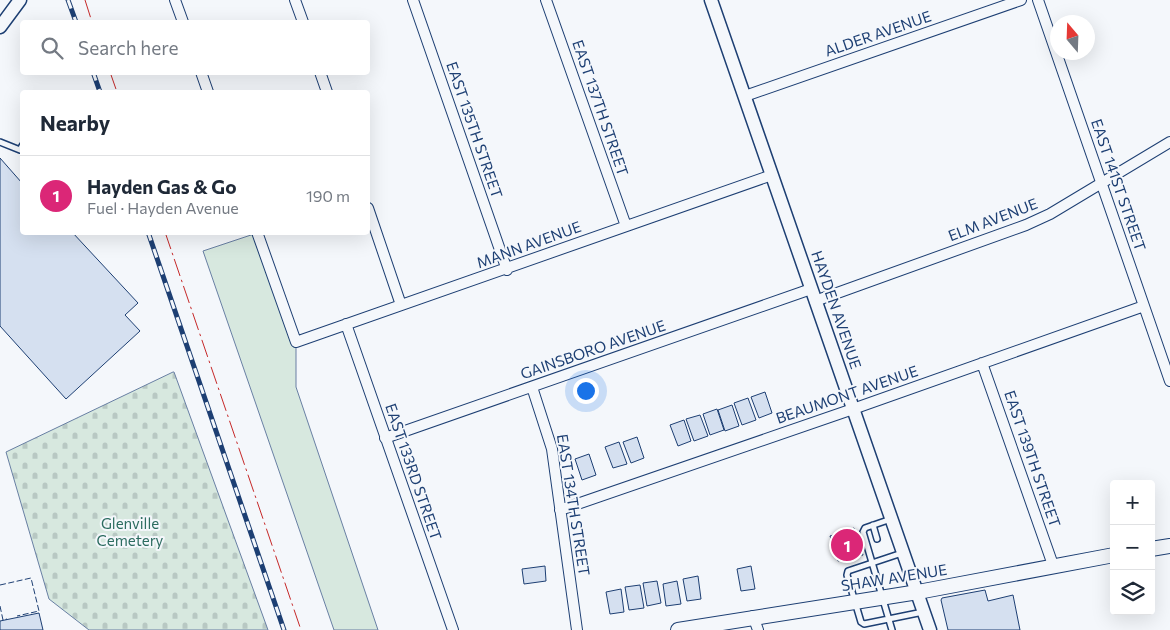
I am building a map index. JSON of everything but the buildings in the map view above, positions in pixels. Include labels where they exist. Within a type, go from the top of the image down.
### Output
[{"type":"main road","points":[[1155,548],[1170,546]]},
{"type":"main road","name":"SHAW AVENUE","points":[[678,630],[753,616],[918,592],[1053,565],[1110,557]]},
{"type":"street","points":[[0,27],[20,0]]},
{"type":"street","points":[[175,0],[182,20]]},
{"type":"street","points":[[295,0],[302,20]]},
{"type":"street","name":"EAST 135TH STREET","points":[[413,0],[506,270]]},
{"type":"street","name":"EAST 137TH STREET","points":[[546,0],[626,226]]},
{"type":"street","name":"HAYDEN AVENUE","points":[[711,0],[930,630]]},
{"type":"street","name":"ALDER AVENUE","points":[[744,96],[1021,0]]},
{"type":"street","name":"EAST 141ST STREET","points":[[1038,0],[1170,381]]},
{"type":"street","points":[[201,75],[207,90]]},
{"type":"street","points":[[321,75],[326,90]]},
{"type":"street","name":"ELM AVENUE","points":[[813,295],[1026,225],[1050,214],[1170,142]]},
{"type":"street","name":"MANN AVENUE","points":[[258,235],[296,342],[506,270],[772,175]]},
{"type":"street","points":[[370,214],[402,305]]},
{"type":"street","name":"GAINSBORO AVENUE","points":[[385,438],[532,387],[813,295]]},
{"type":"street","name":"BEAUMONT AVENUE","points":[[560,510],[1144,306]]},
{"type":"street","name":"EAST 133RD STREET","points":[[346,324],[453,630]]},
{"type":"street","name":"EAST 139TH STREET","points":[[982,363],[1053,565]]},
{"type":"street","name":"EAST 134TH STREET","points":[[532,387],[552,449],[577,630]]},
{"type":"street","points":[[753,616],[758,630]]},
{"type":"lane","points":[[0,142],[20,150]]},
{"type":"lane","points":[[892,518],[865,528],[863,532],[873,563],[874,576],[884,597],[892,630]]},
{"type":"lane","points":[[873,525],[877,539]]},
{"type":"lane","points":[[904,553],[883,556],[873,563],[848,571],[847,574],[861,622],[864,624],[924,612]]},
{"type":"lane","points":[[849,581],[856,580]]},
{"type":"green space","points":[[251,235],[258,235],[296,342],[296,387],[378,630],[334,630],[203,251]]},
{"type":"green space","name":"Glenville Cemetery","points":[[173,372],[268,630],[89,630],[49,599],[6,452]]},
{"type":"railway","points":[[68,0],[75,20]]},
{"type":"railway","points":[[94,75],[99,90]]},
{"type":"railway","points":[[149,235],[284,630]]},
{"type":"fence","points":[[0,585],[31,578],[39,611],[17,616]]},
{"type":"fence","points":[[0,606],[3,620],[7,619]]},
{"type":"power","points":[[85,0],[91,20]]},
{"type":"power","points":[[111,75],[116,90]]},
{"type":"power","points":[[166,235],[301,630]]},
{"type":"place","name":"Hayden Gas & Go","points":[[847,545]]}]
